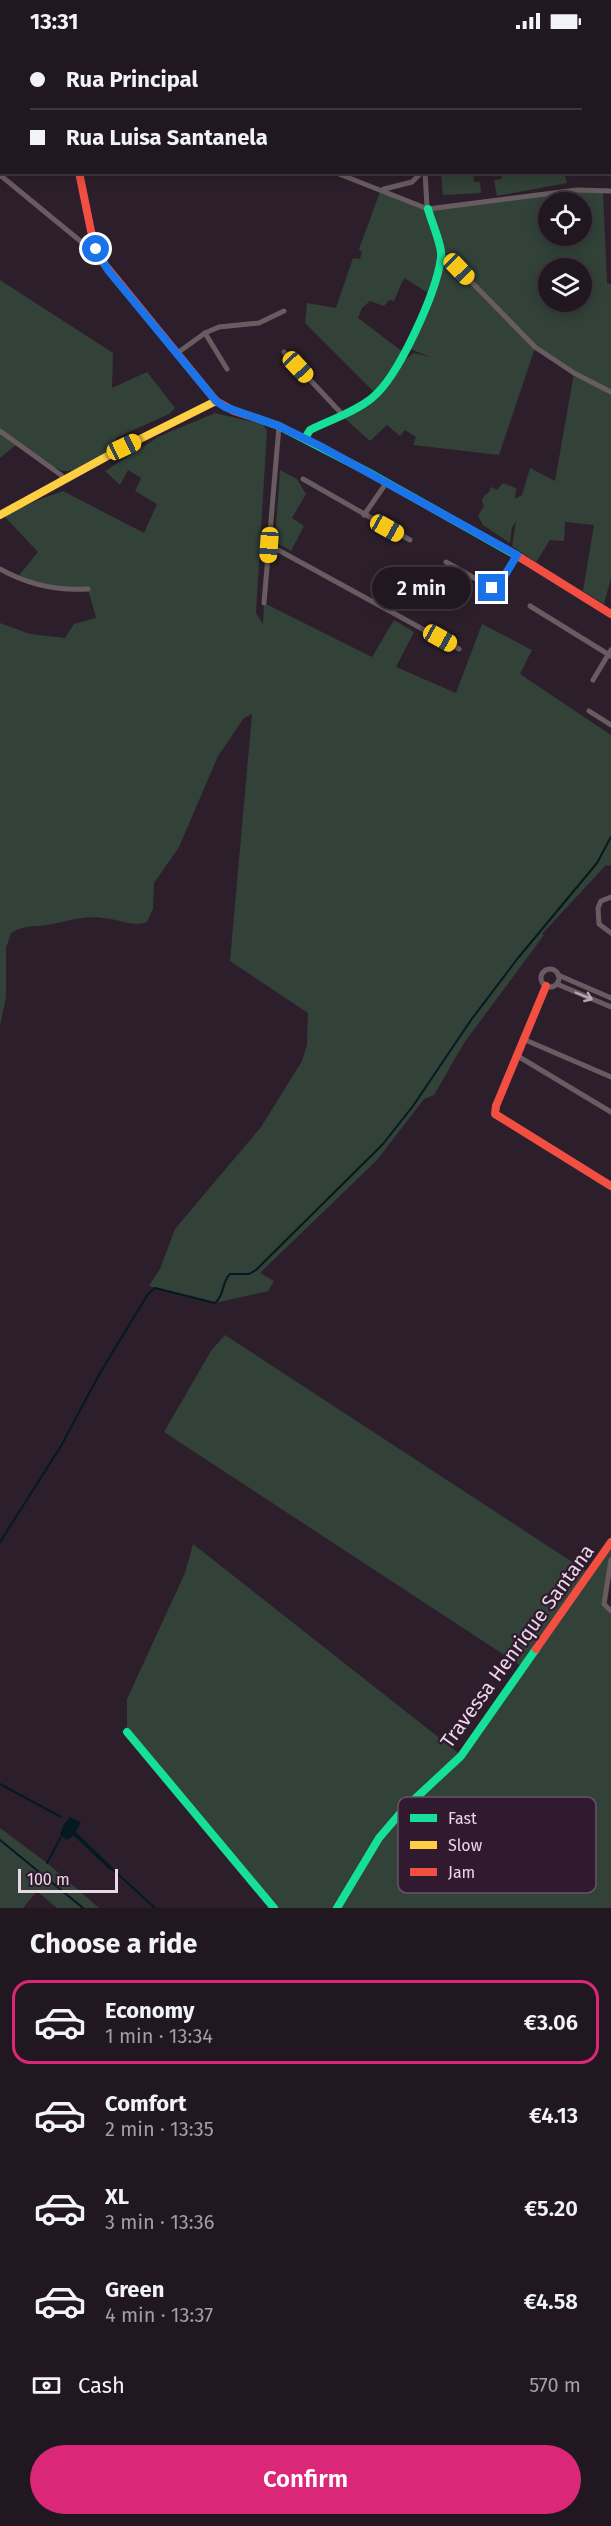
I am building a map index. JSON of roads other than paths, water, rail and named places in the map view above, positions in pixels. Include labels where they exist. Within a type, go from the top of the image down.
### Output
[{"type":"street","points":[[79,174],[96,249],[108,270],[216,401],[234,411],[279,426],[305,438],[387,482],[517,555],[611,614]]},
{"type":"street","points":[[339,174],[427,208],[577,190],[611,191]]},
{"type":"street","points":[[380,190],[412,182],[422,174]]},
{"type":"street","points":[[305,438],[310,430],[371,399],[382,388],[408,348],[430,294],[442,256],[427,208],[424,174]]},
{"type":"street","points":[[0,176],[90,249],[96,249]]},
{"type":"street","points":[[442,256],[448,258],[535,347],[574,373],[611,392]]},
{"type":"street","points":[[176,354],[205,333],[219,327],[259,323],[284,311]]},
{"type":"street","points":[[205,333],[227,369]]},
{"type":"street","points":[[284,352],[341,413]]},
{"type":"street","points":[[0,515],[124,447],[216,401]]},
{"type":"street","points":[[264,603],[279,426]]},
{"type":"street","points":[[0,431],[61,475],[63,480]]},
{"type":"street","points":[[303,478],[364,516],[410,540]]},
{"type":"street","points":[[364,516],[387,482]]},
{"type":"street","points":[[269,545],[459,649]]},
{"type":"street","points":[[446,562],[492,588],[499,585],[517,555]]},
{"type":"street","points":[[0,569],[35,585],[58,590],[88,589]]},
{"type":"street","points":[[530,606],[610,654],[593,680]]},
{"type":"street","points":[[589,711],[611,725]]},
{"type":"street","points":[[611,897],[601,901],[597,916],[599,924],[611,933]]},
{"type":"street","points":[[557,984],[552,987],[546,986],[541,980],[544,972],[552,970],[558,975],[611,998]]},
{"type":"street","points":[[557,984],[558,975]]},
{"type":"street","points":[[557,984],[611,1008]]},
{"type":"street","points":[[546,986],[516,1055],[495,1114],[611,1186]]},
{"type":"street","points":[[523,1039],[611,1077]]},
{"type":"street","points":[[516,1055],[611,1112]]},
{"type":"street","name":"Travessa Henrique Santana","points":[[417,1797],[461,1756],[611,1542]]},
{"type":"street","points":[[611,1560],[604,1604],[611,1611]]},
{"type":"street","points":[[127,1732],[274,1908]]},
{"type":"street","name":"Travessa Henrique Santana","points":[[337,1908],[379,1838],[398,1816]]},
{"type":"water","points":[[70,1817],[81,1822],[76,1832],[113,1868],[110,1870],[74,1836],[66,1840],[60,1834]]},
{"type":"waterway","points":[[0,1542],[61,1446],[100,1373],[148,1294],[155,1288],[215,1303],[230,1274],[249,1274],[256,1270],[383,1144],[413,1106],[471,1020],[518,958],[597,863],[611,837]]},
{"type":"waterway","points":[[0,1784],[61,1817]]},
{"type":"waterway","points":[[47,1863],[62,1835]]},
{"type":"waterway","points":[[0,1840],[83,1908]]},
{"type":"waterway","points":[[110,1867],[155,1908]]}]
